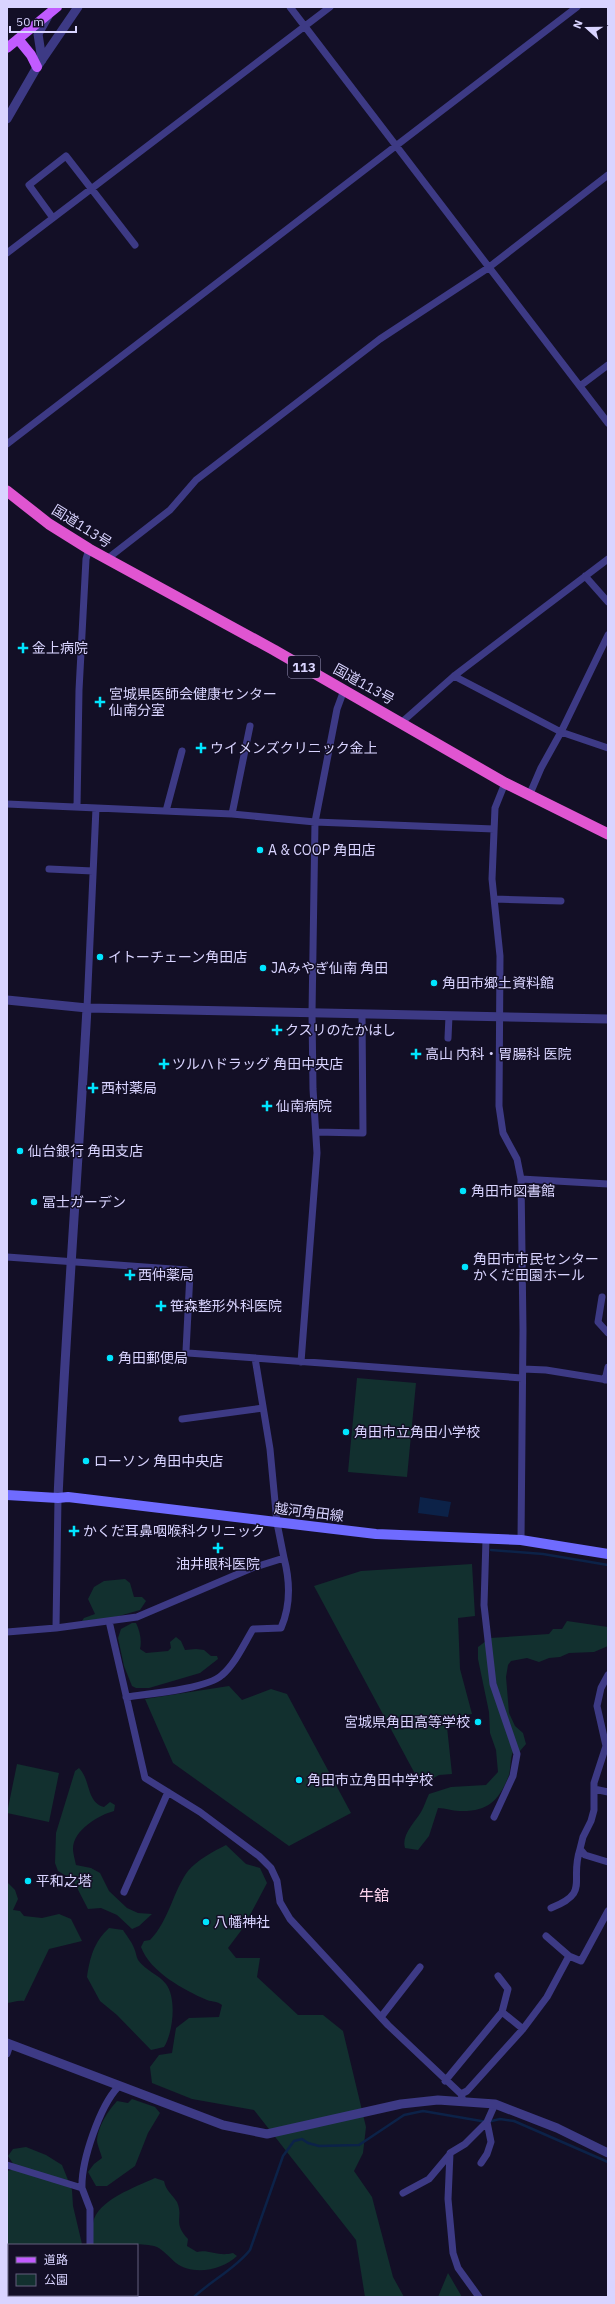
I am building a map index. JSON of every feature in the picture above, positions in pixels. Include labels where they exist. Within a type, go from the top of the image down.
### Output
[{"type":"highway","name":"国道113号","points":[[7,490],[49,524],[89,549],[402,722],[505,783],[608,834]]},
{"type":"main road","points":[[7,48],[54,10]]},
{"type":"main road","points":[[18,39],[39,63]]},
{"type":"main road","name":"越河角田線","points":[[7,1495],[58,1498],[68,1497],[376,1534],[521,1540],[608,1554]]},
{"type":"street","points":[[7,120],[39,63],[78,7]]},
{"type":"street","points":[[290,7],[395,147],[608,423]]},
{"type":"street","points":[[7,253],[330,7]]},
{"type":"street","points":[[7,444],[577,7]]},
{"type":"street","points":[[39,63],[38,34],[54,10]]},
{"type":"street","points":[[53,218],[29,185],[66,156],[135,245]]},
{"type":"street","points":[[107,559],[170,510],[196,480],[380,339],[488,268],[608,175]]},
{"type":"street","points":[[580,386],[608,365]]},
{"type":"street","points":[[77,807],[79,690],[86,559],[89,549]]},
{"type":"street","points":[[402,722],[454,676],[608,559]]},
{"type":"street","points":[[585,576],[608,602]]},
{"type":"street","points":[[529,796],[541,768],[561,732],[608,635]]},
{"type":"street","points":[[454,676],[561,732],[608,748]]},
{"type":"street","points":[[301,1362],[317,1153],[312,1089],[315,822],[337,709],[344,690]]},
{"type":"street","points":[[232,814],[250,726]]},
{"type":"street","points":[[166,811],[182,750]]},
{"type":"street","points":[[505,783],[495,808],[492,879],[500,956],[500,1123],[517,1159],[521,1179],[523,1369],[521,1540]]},
{"type":"street","points":[[7,804],[232,814],[315,822],[494,829]]},
{"type":"street","points":[[56,1628],[58,1498],[64,1360],[87,1008],[96,808]]},
{"type":"street","points":[[49,869],[93,871]]},
{"type":"street","points":[[494,899],[561,901]]},
{"type":"street","points":[[7,1000],[87,1008],[608,1019]]},
{"type":"street","points":[[316,1132],[363,1133],[362,1015]]},
{"type":"street","points":[[448,1038],[449,1016]]},
{"type":"street","points":[[521,1179],[608,1184]]},
{"type":"street","points":[[7,1257],[186,1270],[190,1273],[186,1351],[188,1353],[522,1378]]},
{"type":"street","points":[[602,1297],[598,1322],[608,1333]]},
{"type":"street","points":[[126,1697],[180,1689],[215,1680],[225,1672],[253,1630],[281,1628],[286,1614],[290,1579],[276,1522],[270,1449],[255,1358]]},
{"type":"street","points":[[523,1369],[546,1370],[607,1380],[608,1366]]},
{"type":"street","points":[[182,1419],[263,1408]]},
{"type":"street","points":[[486,1539],[484,1605],[493,1684],[517,1754],[513,1776],[494,1818]]},
{"type":"street","points":[[7,1632],[56,1628],[137,1616],[252,1568],[284,1558]]},
{"type":"street","points":[[109,1621],[145,1778],[200,1812],[259,1856],[271,1868],[277,1881],[280,1902],[290,1919],[381,2017],[462,2098]]},
{"type":"street","points":[[551,1908],[572,1898],[576,1892],[577,1868],[580,1849],[594,1810],[594,1789],[606,1746],[597,1706],[598,1698],[608,1675]]},
{"type":"street","points":[[600,1721],[608,1723]]},
{"type":"street","points":[[594,1789],[608,1792]]},
{"type":"street","points":[[124,1892],[168,1792]]},
{"type":"street","points":[[580,1849],[585,1855],[608,1862]]},
{"type":"street","points":[[546,1936],[569,1956],[581,1961],[608,1912]]},
{"type":"street","points":[[462,2098],[523,2029],[547,1997],[569,1956]]},
{"type":"street","points":[[381,2017],[420,1968]]},
{"type":"street","points":[[445,2081],[502,2012],[508,1989],[498,1976]]},
{"type":"street","points":[[502,2012],[523,2029]]},
{"type":"street","points":[[7,2054],[9,2044],[223,2125],[267,2134],[401,2104],[462,2098],[495,2104],[557,2128],[608,2153]]},
{"type":"street","points":[[90,2244],[90,2209],[82,2188],[83,2169],[97,2125],[109,2097],[118,2086]]},
{"type":"street","points":[[403,2194],[429,2179],[450,2154],[465,2144],[487,2122],[495,2104]]},
{"type":"street","points":[[481,2163],[487,2154],[491,2142],[487,2122]]},
{"type":"street","points":[[450,2154],[448,2199],[453,2253],[458,2268],[479,2297]]},
{"type":"street","points":[[7,2165],[82,2188]]},
{"type":"green space","points":[[357,1378],[416,1383],[407,1477],[348,1472]]},
{"type":"green space","points":[[472,1564],[475,1616],[458,1618],[460,1669],[472,1714],[463,1715],[464,1725],[447,1727],[452,1774],[439,1775],[421,1785],[314,1586],[361,1571]]},
{"type":"green space","points":[[125,1579],[130,1583],[134,1597],[142,1597],[146,1601],[140,1610],[105,1620],[82,1621],[84,1618],[95,1614],[88,1599],[94,1587],[104,1581]]},
{"type":"green space","points":[[567,1621],[608,1627],[608,1646],[594,1652],[569,1653],[560,1657],[549,1658],[539,1662],[527,1658],[511,1661],[508,1665],[506,1677],[509,1713],[515,1726],[523,1733],[526,1744],[520,1751],[513,1752],[509,1775],[501,1792],[491,1803],[478,1809],[469,1811],[454,1811],[438,1808],[429,1836],[418,1850],[405,1848],[405,1838],[409,1829],[421,1812],[429,1794],[451,1787],[486,1785],[498,1772],[496,1750],[490,1733],[489,1712],[478,1659],[478,1647],[490,1638],[549,1634],[553,1629],[562,1629]]},
{"type":"green space","points":[[132,1623],[136,1623],[139,1629],[141,1639],[140,1649],[146,1653],[168,1651],[171,1648],[170,1642],[176,1637],[181,1641],[185,1650],[204,1650],[211,1656],[217,1656],[218,1659],[200,1673],[149,1688],[136,1688],[132,1686],[124,1666],[118,1638],[121,1629]]},
{"type":"green space","points":[[229,1686],[242,1700],[271,1689],[287,1694],[351,1813],[289,1846],[173,1763],[145,1699]]},
{"type":"green space","points":[[17,1764],[59,1773],[49,1822],[7,1813]]},
{"type":"green space","points":[[79,1768],[83,1773],[91,1796],[94,1800],[104,1807],[110,1802],[115,1805],[114,1811],[101,1816],[88,1824],[77,1836],[73,1849],[76,1865],[91,1868],[100,1873],[109,1891],[127,1908],[138,1913],[152,1914],[139,1926],[132,1929],[117,1915],[101,1908],[88,1909],[73,1880],[58,1871],[55,1863],[56,1833],[75,1771]]},
{"type":"green space","points":[[226,1845],[246,1864],[260,1868],[267,1883],[243,1928],[228,1948],[236,1958],[260,1958],[257,1977],[298,2015],[323,2015],[343,2031],[366,2127],[363,2153],[354,2171],[372,2197],[393,2277],[404,2297],[365,2297],[356,2240],[254,2110],[192,2099],[152,2083],[150,2067],[159,2055],[172,2053],[176,2028],[189,2018],[219,2017],[222,2005],[198,1996],[169,1979],[145,1956],[141,1947],[144,1941],[150,1940],[162,1924],[178,1888],[188,1871],[211,1853]]},
{"type":"green space","points":[[7,1882],[15,1890],[18,1899],[13,1910],[20,1911],[24,1916],[42,1918],[59,1914],[71,1919],[82,1941],[49,1949],[24,2001],[7,2003]]},
{"type":"green space","points":[[109,1928],[123,1930],[133,1946],[138,1960],[163,1981],[169,1990],[173,2006],[170,2033],[164,2047],[151,2050],[117,2015],[100,2001],[87,1977],[96,1944]]},
{"type":"green space","points":[[132,2099],[155,2107],[160,2113],[148,2133],[135,2166],[107,2186],[96,2186],[88,2172],[94,2164],[102,2158],[97,2140],[101,2124],[117,2101],[128,2103]]},
{"type":"green space","points":[[26,2147],[46,2155],[62,2165],[72,2190],[73,2206],[82,2244],[8,2244],[7,2263],[7,2171],[11,2170],[14,2165],[8,2156],[13,2149]]},
{"type":"green space","points":[[155,2178],[164,2181],[179,2207],[179,2224],[183,2233],[188,2239],[187,2246],[197,2252],[206,2251],[223,2254],[233,2253],[237,2256],[224,2265],[216,2268],[199,2270],[183,2267],[176,2263],[166,2253],[154,2246],[138,2244],[93,2244],[93,2223],[96,2215],[109,2201],[128,2190]]},
{"type":"green space","points":[[448,2273],[462,2297],[438,2297]]},
{"type":"water","points":[[420,1497],[451,1502],[448,1517],[418,1513]]},
{"type":"waterway","points":[[491,1550],[543,1554],[608,1565]]},
{"type":"waterway","points":[[194,2297],[230,2269],[250,2250],[283,2156],[294,2141],[302,2139],[308,2143],[319,2146],[359,2145],[404,2115],[423,2111],[487,2122],[500,2119],[514,2121],[608,2162]]},
{"type":"place","name":"金上病院","points":[[23,648]]},
{"type":"place","name":"宮城県医師会健康センター 仙南分室","points":[[100,702]]},
{"type":"place","name":"ウイメンズクリニック金上","points":[[201,748]]},
{"type":"place","name":"A & COOP 角田店","points":[[260,850]]},
{"type":"place","name":"イトーチェーン角田店","points":[[100,957]]},
{"type":"place","name":"JAみやぎ仙南 角田","points":[[263,968]]},
{"type":"place","name":"角田市郷土資料館","points":[[434,983]]},
{"type":"place","name":"クスリのたかはし","points":[[277,1030]]},
{"type":"place","name":"高山 内科・胃腸科 医院","points":[[416,1054]]},
{"type":"place","name":"ツルハドラッグ 角田中央店","points":[[164,1064]]},
{"type":"place","name":"西村薬局","points":[[93,1088]]},
{"type":"place","name":"仙南病院","points":[[267,1106]]},
{"type":"place","name":"仙台銀行 角田支店","points":[[20,1151]]},
{"type":"place","name":"角田市図書館","points":[[463,1191]]},
{"type":"place","name":"冨士ガーデン","points":[[34,1202]]},
{"type":"place","name":"角田市市民センター かくだ田園ホール","points":[[465,1267]]},
{"type":"place","name":"西仲薬局","points":[[130,1275]]},
{"type":"place","name":"笹森整形外科医院","points":[[161,1306]]},
{"type":"place","name":"角田郵便局","points":[[110,1358]]},
{"type":"place","name":"角田市立角田小学校","points":[[346,1432]]},
{"type":"place","name":"ローソン 角田中央店","points":[[86,1461]]},
{"type":"place","name":"かくだ耳鼻咽喉科クリニック","points":[[74,1531]]},
{"type":"place","name":"油井眼科医院","points":[[218,1548]]},
{"type":"place","name":"宮城県角田高等学校","points":[[478,1722]]},
{"type":"place","name":"角田市立角田中学校","points":[[299,1780]]},
{"type":"place","name":"平和之塔","points":[[28,1881]]},
{"type":"place","name":"八幡神社","points":[[206,1922]]},
{"type":"district","name":"牛舘","points":[[374,1895]]}]
